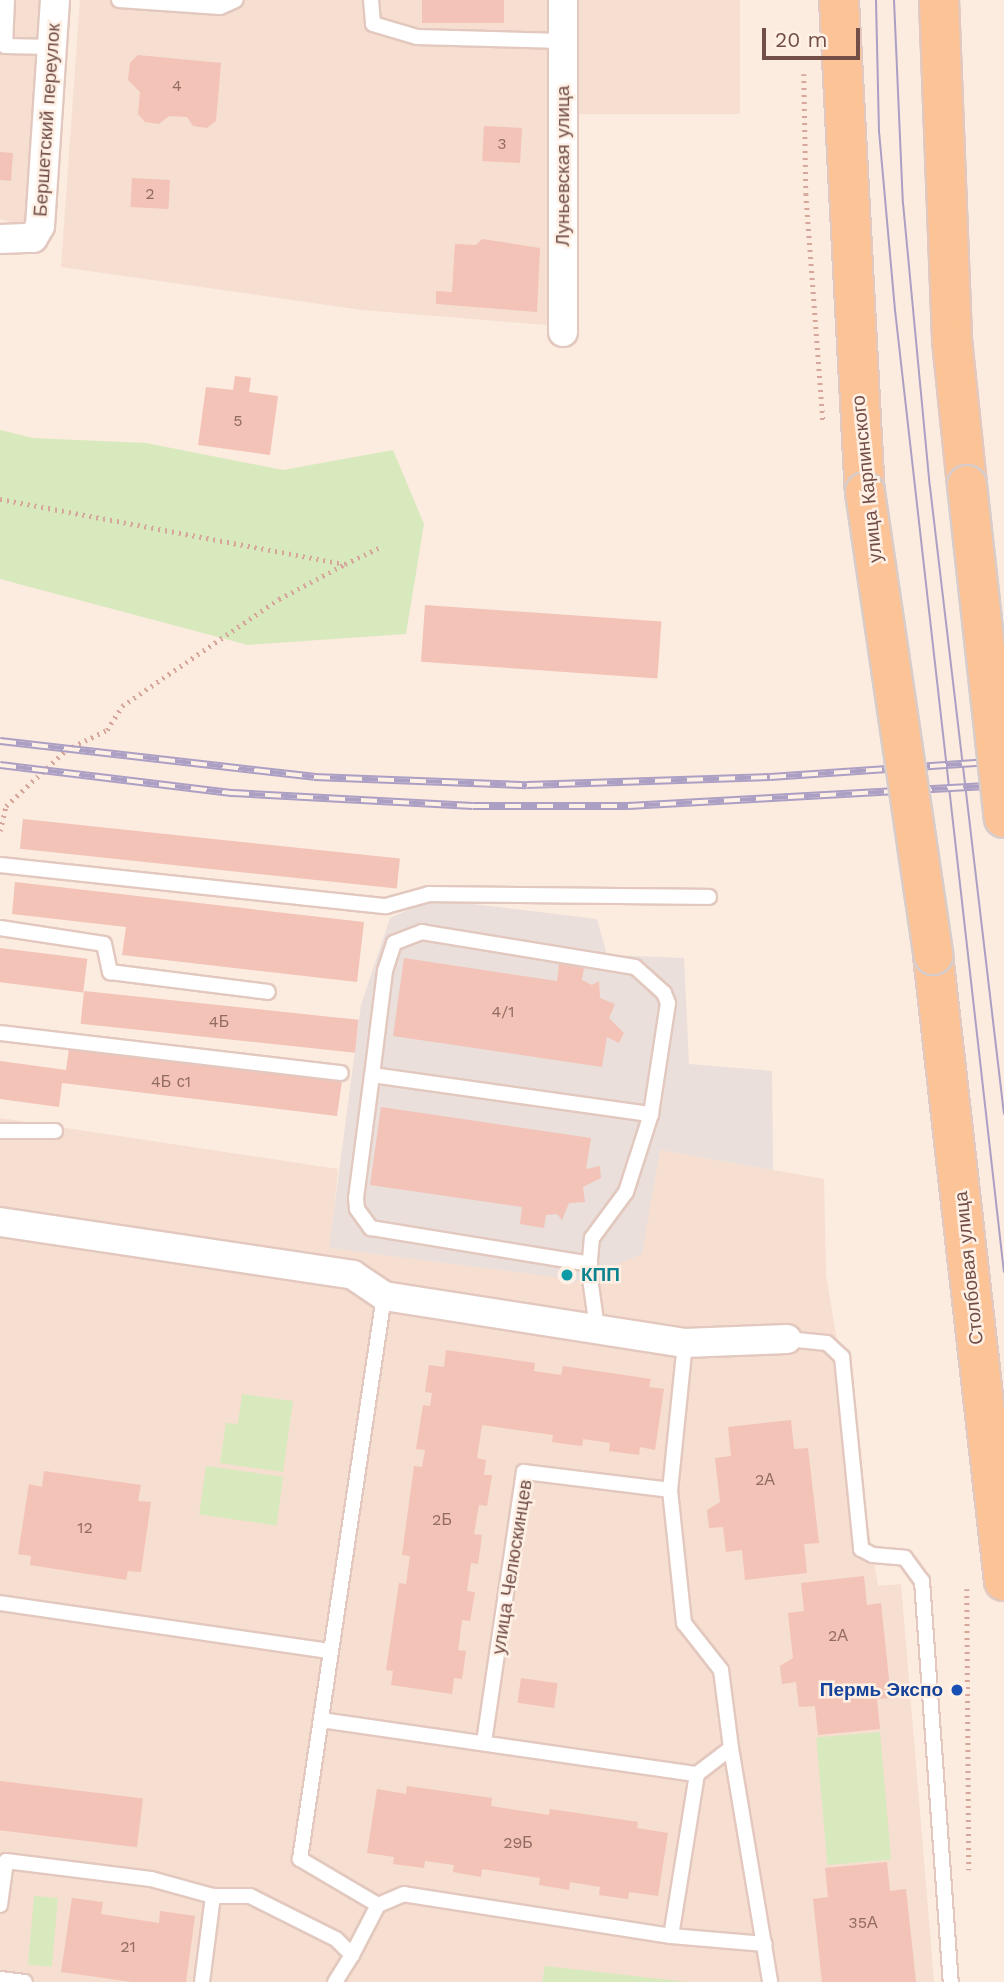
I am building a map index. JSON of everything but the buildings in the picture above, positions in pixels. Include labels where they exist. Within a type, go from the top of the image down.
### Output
[{"type":"main road","name":"улица Карпинского","points":[[839,0],[864,492],[933,955]]},
{"type":"main road","points":[[939,0],[952,340],[1004,818]]},
{"type":"main road","name":"Столбовая улица","points":[[933,955],[986,1580]]},
{"type":"street","name":"Бершетский переулок","points":[[0,239],[33,238],[40,226],[55,0]]},
{"type":"street","name":"Луньевская улица","points":[[563,0],[564,332]]},
{"type":"street","points":[[0,1223],[353,1276],[384,1296],[685,1343],[787,1339]]},
{"type":"lane","points":[[7,0],[5,46],[52,47]]},
{"type":"lane","points":[[119,0],[220,7],[236,0]]},
{"type":"lane","points":[[371,0],[373,24],[417,37],[563,41]]},
{"type":"lane","points":[[0,865],[386,906],[429,894],[709,897]]},
{"type":"lane","points":[[0,929],[104,944],[110,972],[268,992]]},
{"type":"lane","points":[[590,1264],[371,1228],[357,1209],[356,1198],[389,953],[402,938],[422,932],[635,967],[646,974],[668,1003],[651,1114],[626,1192],[592,1238],[590,1264],[597,1328]]},
{"type":"lane","points":[[0,1033],[341,1073]]},
{"type":"lane","points":[[372,1075],[651,1114]]},
{"type":"lane","points":[[0,1132],[55,1131]]},
{"type":"lane","points":[[378,1905],[300,1859],[384,1296]]},
{"type":"lane","points":[[787,1339],[827,1343],[842,1357],[858,1542],[865,1553],[905,1558],[922,1581],[951,1982]]},
{"type":"lane","points":[[685,1343],[670,1490],[684,1623],[721,1670],[731,1748],[770,1982]]},
{"type":"lane","name":"улица Челюскинцев","points":[[484,1742],[524,1472],[670,1490]]},
{"type":"lane","points":[[0,1603],[331,1651]]},
{"type":"lane","points":[[321,1720],[697,1774]]},
{"type":"lane","points":[[671,1936],[697,1774],[731,1748]]},
{"type":"lane","points":[[0,1905],[6,1861],[151,1879],[214,1896],[250,1896],[336,1939],[352,1955]]},
{"type":"lane","points":[[335,1982],[378,1905],[404,1894],[671,1936],[765,1944]]},
{"type":"lane","points":[[202,1982],[214,1896]]},
{"type":"lane","points":[[0,1979],[25,1982]]},
{"type":"path","points":[[804,69],[806,194],[823,425]]},
{"type":"path","points":[[0,499],[345,564]]},
{"type":"path","points":[[0,831],[6,806],[66,750],[107,730],[122,706],[279,599],[383,547]]},
{"type":"path","points":[[969,1885],[986,1580]]},
{"type":"shaded area","points":[[0,0],[42,0],[33,228],[0,219]]},
{"type":"shaded area","points":[[80,0],[548,0],[548,325],[362,310],[61,267]]},
{"type":"shaded area","points":[[563,0],[740,0],[740,114],[563,114]]},
{"type":"shaded area","points":[[447,901],[597,919],[607,955],[684,958],[689,1064],[772,1071],[773,1170],[660,1150],[642,1254],[571,1284],[563,1283],[562,1278],[329,1248],[361,1005],[390,918],[421,904]]},
{"type":"shaded area","points":[[0,1118],[338,1169],[330,1248],[563,1278],[563,1283],[641,1253],[660,1150],[824,1179],[826,1275],[878,1586],[901,1584],[934,1982],[0,1982]]},
{"type":"green space","points":[[0,430],[33,438],[146,443],[283,470],[393,450],[424,524],[406,634],[248,645],[0,579]]},
{"type":"green space","points":[[242,1394],[293,1401],[283,1472],[220,1463],[226,1423],[238,1424]]},
{"type":"green space","points":[[206,1466],[283,1477],[276,1525],[199,1515]]},
{"type":"green space","points":[[880,1732],[891,1860],[827,1865],[816,1738]]},
{"type":"green space","points":[[34,1896],[58,1898],[52,1967],[28,1965]]},
{"type":"green space","points":[[545,1966],[687,1982],[542,1982]]},
{"type":"tram line","points":[[876,0],[879,131],[895,310],[1004,1272]]},
{"type":"tram line","points":[[894,0],[903,203],[930,487],[1004,1114]]},
{"type":"railway","points":[[0,741],[314,777],[527,785],[770,777],[1004,761]]},
{"type":"railway","points":[[0,765],[233,793],[473,806],[628,806],[1004,785]]},
{"type":"place","name":"КПП","points":[[567,1275]]},
{"type":"place","name":"Пермь Экспо","points":[[957,1690]]}]
